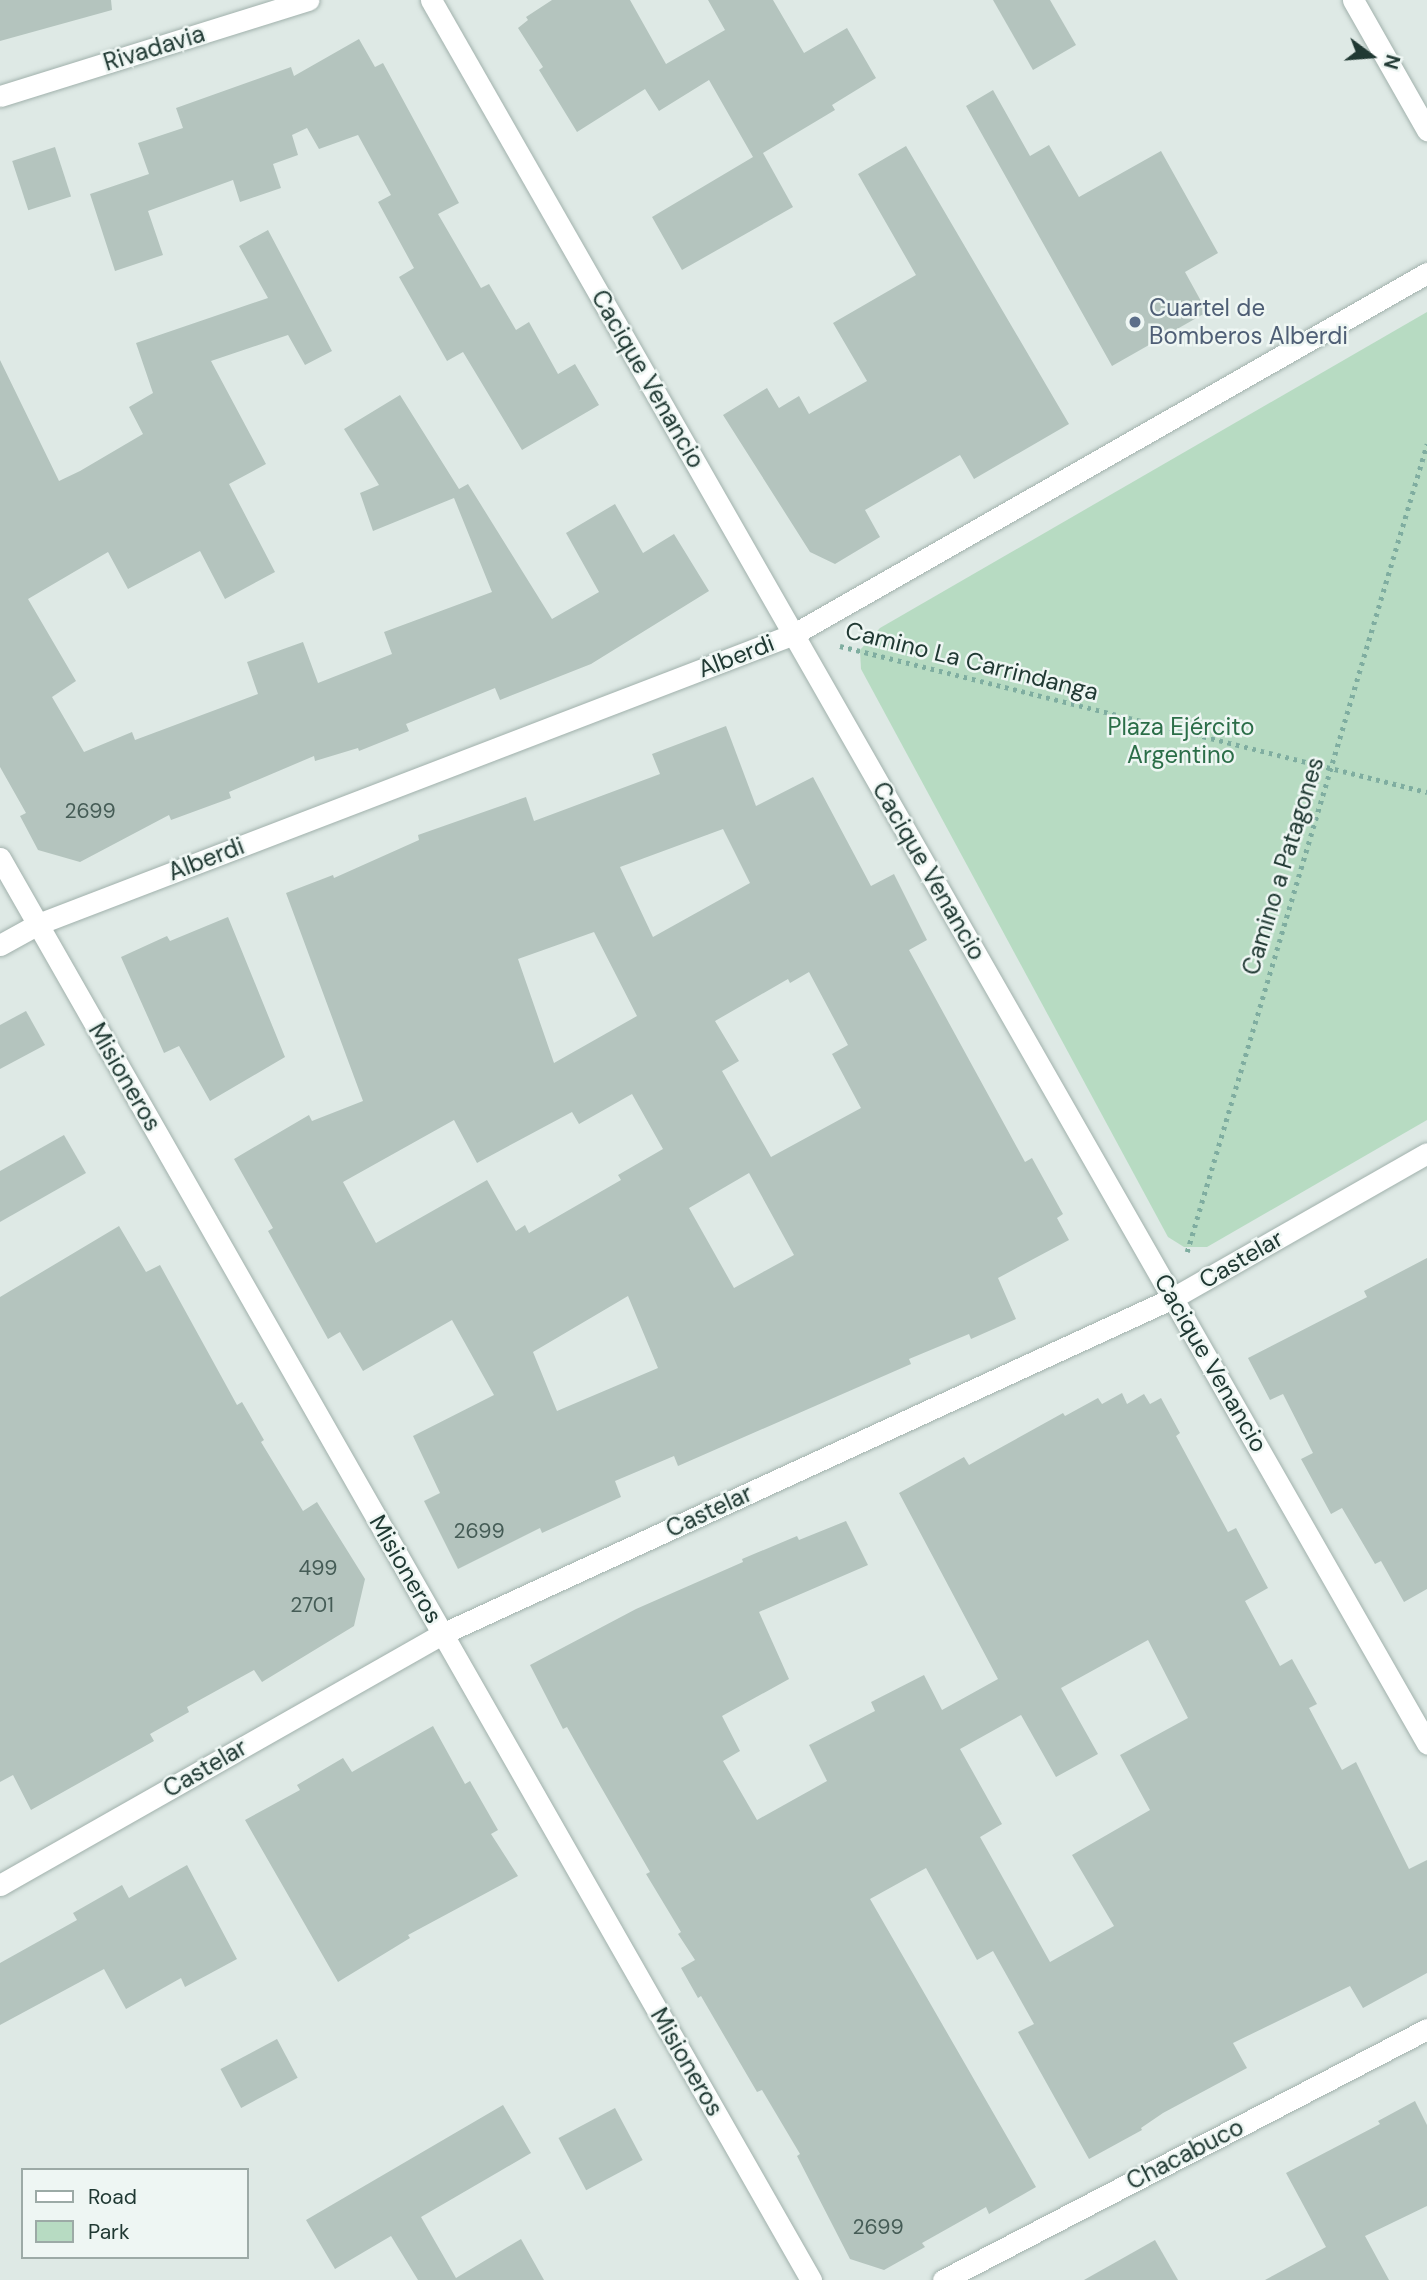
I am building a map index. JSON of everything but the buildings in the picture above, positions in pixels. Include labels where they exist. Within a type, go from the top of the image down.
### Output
[{"type":"street","name":"Rivadavia","points":[[0,96],[308,0]]},
{"type":"street","name":"Cacique Venancio","points":[[431,0],[1427,1742]]},
{"type":"street","points":[[1353,0],[1427,130]]},
{"type":"street","name":"Alberdi","points":[[0,945],[37,924],[794,634],[1427,273]]},
{"type":"street","name":"Misioneros","points":[[0,858],[811,2280]]},
{"type":"street","name":"Castelar","points":[[0,1885],[442,1634],[1173,1298],[1427,1153]]},
{"type":"street","name":"Chacabuco","points":[[943,2280],[1427,2029]]},
{"type":"path","name":"Camino a Patagones","points":[[1173,1298],[1427,444]]},
{"type":"path","name":"Camino La Carrindanga","points":[[794,634],[1427,792]]},
{"type":"green space","name":"Plaza Ejército Argentino","points":[[1427,312],[1427,1120],[1207,1247],[1184,1247],[1168,1237],[861,669],[860,650],[880,628]]},
{"type":"place","name":"Cuartel de Bomberos Alberdi","points":[[1135,322]]}]
